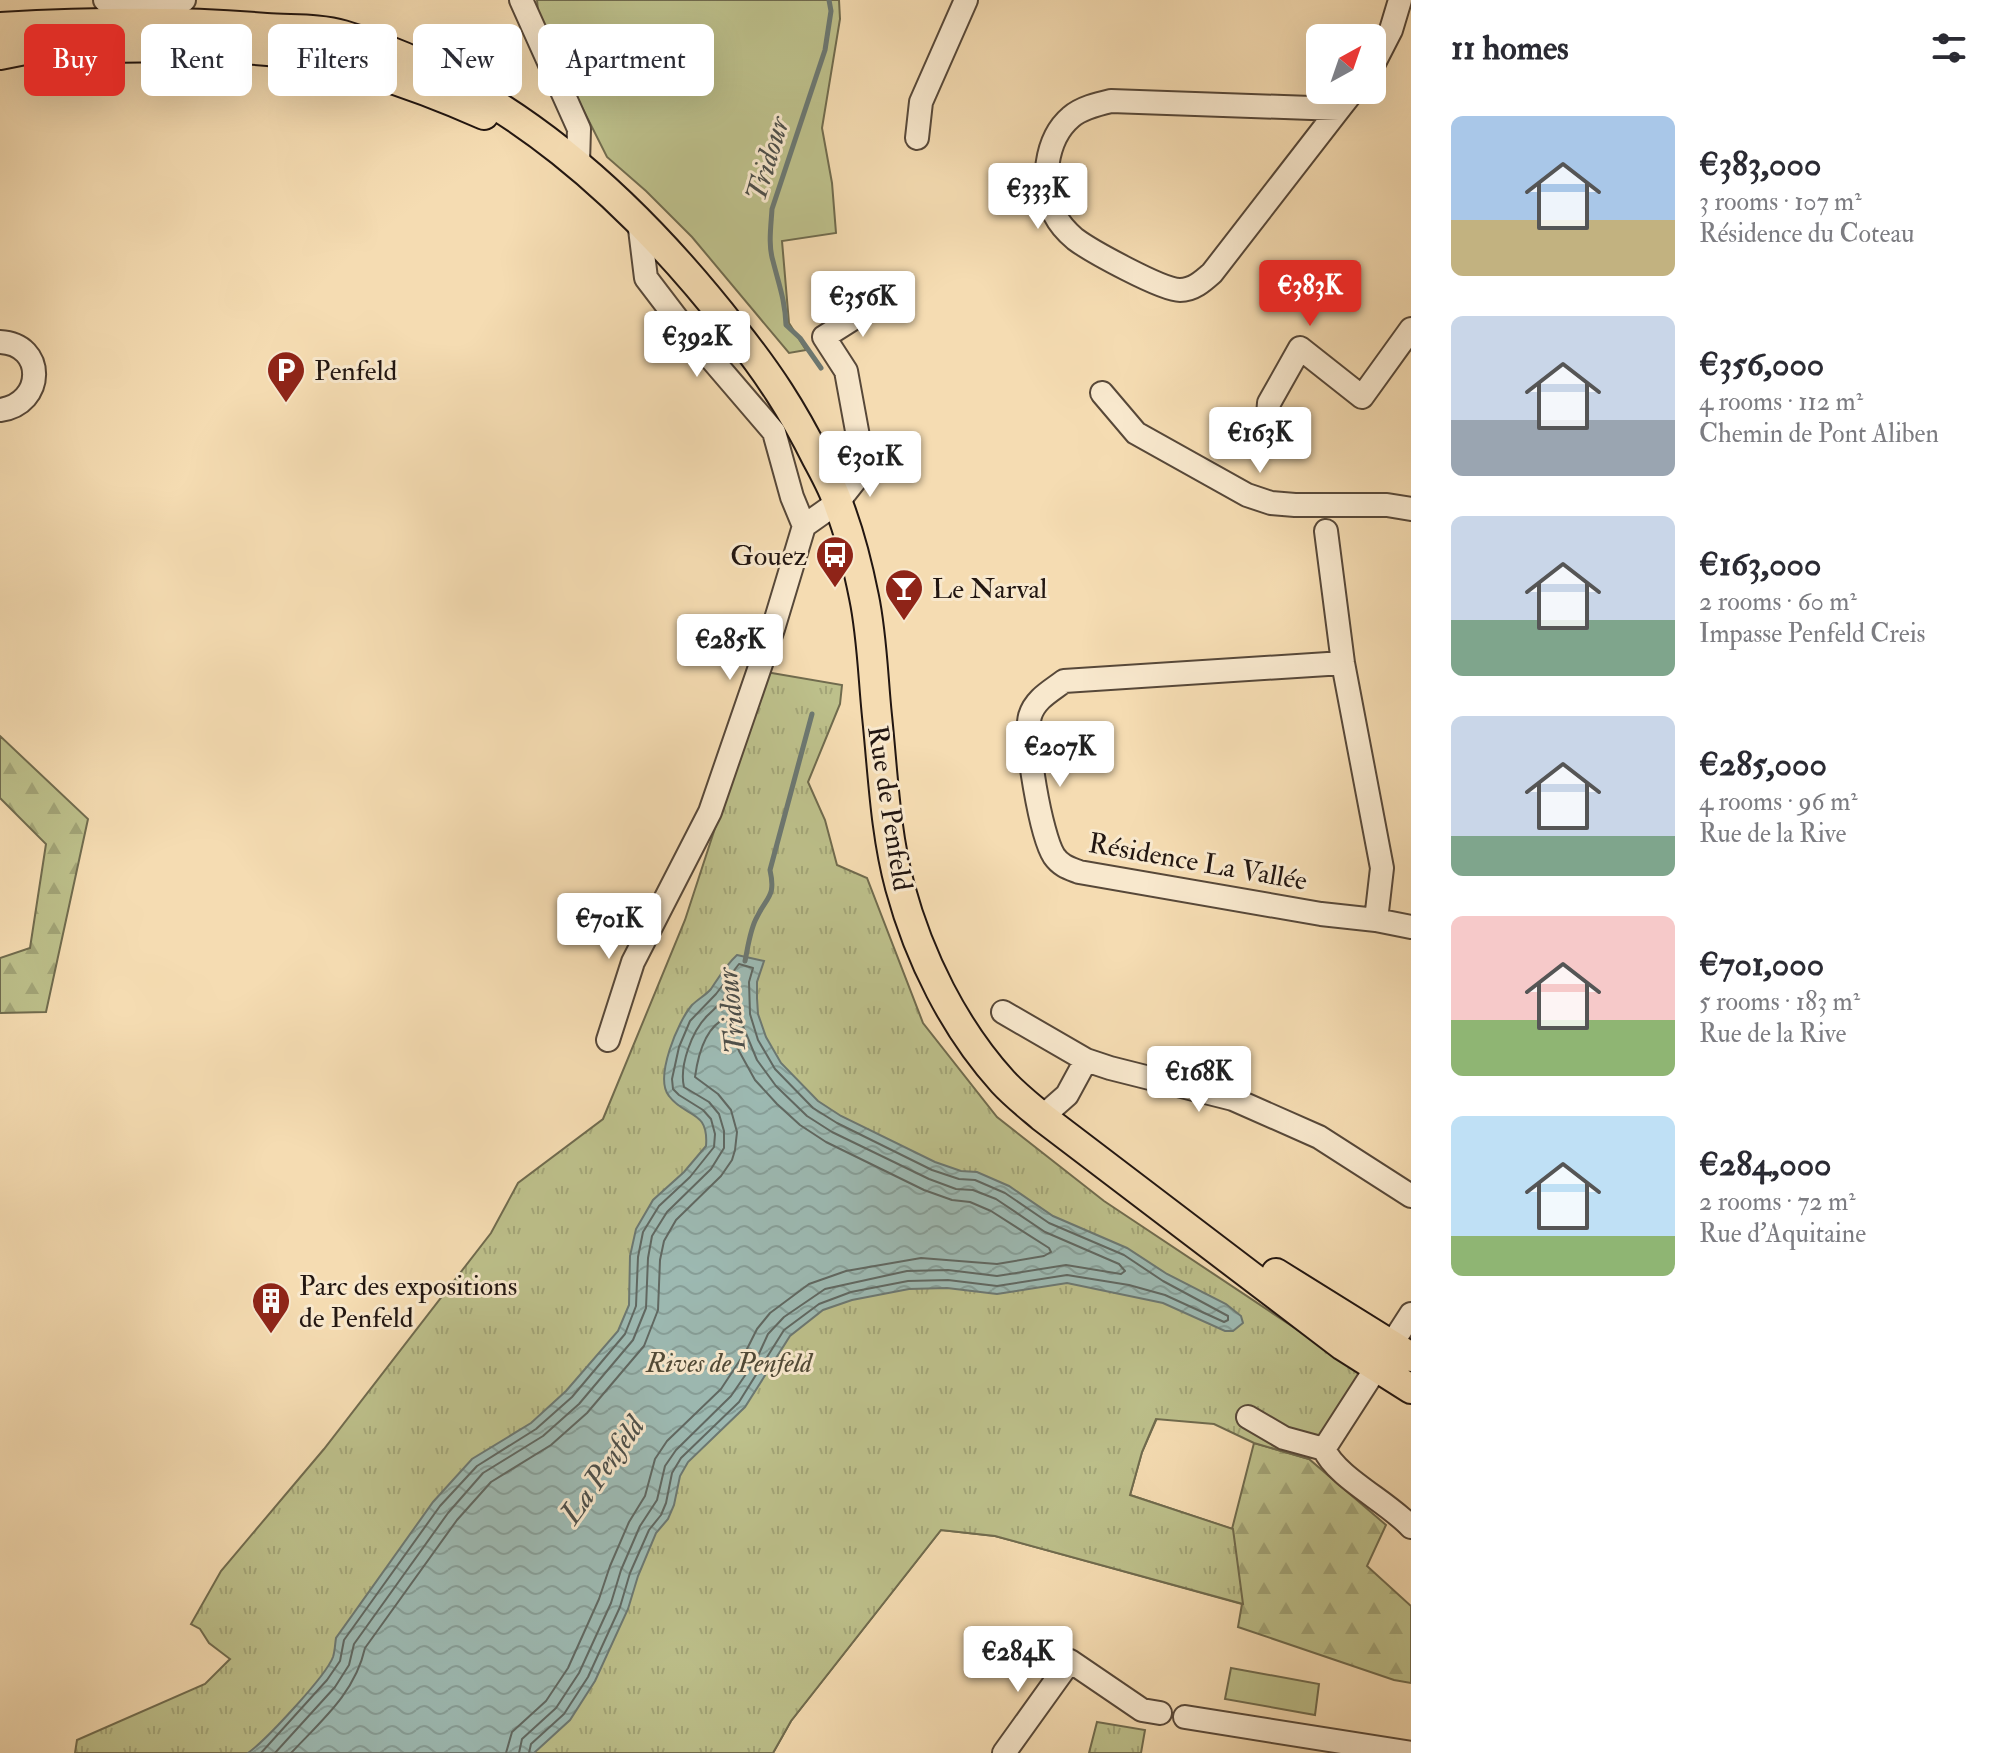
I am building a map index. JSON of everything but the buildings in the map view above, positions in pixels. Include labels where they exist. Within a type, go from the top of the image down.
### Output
[{"type":"main road","points":[[0,27],[91,22],[209,24],[338,33],[448,76],[508,111],[553,146]]},
{"type":"main road","points":[[0,55],[30,49],[215,47],[272,52],[358,69],[432,94],[553,146]]},
{"type":"main road","name":"Rue de Penfeld","points":[[553,146],[578,163],[639,221],[706,294],[788,402],[838,502],[865,601],[889,831],[900,886],[919,944],[967,1037],[1005,1084],[1042,1117],[1343,1346],[1392,1356],[1411,1389]]},
{"type":"street","points":[[105,0],[184,0]]},
{"type":"street","points":[[521,0],[579,129],[578,163]]},
{"type":"street","points":[[917,138],[921,102],[966,0]]},
{"type":"street","points":[[1386,40],[1400,0]]},
{"type":"street","points":[[1339,109],[1111,101],[1091,106],[1071,117],[1056,138],[1047,164],[1047,189],[1055,215],[1071,236],[1087,247],[1160,284],[1180,290],[1197,285],[1212,273],[1343,104]]},
{"type":"street","points":[[639,221],[646,278],[774,432],[792,497],[804,526]]},
{"type":"street","points":[[608,1040],[633,962],[710,812],[773,629],[804,526],[838,502],[864,469],[846,371],[824,337],[862,313],[884,305]]},
{"type":"street","points":[[1268,415],[1269,403],[1300,348],[1362,397],[1411,329]]},
{"type":"street","points":[[0,342],[19,347],[29,356],[34,369],[31,391],[12,408],[0,410]]},
{"type":"street","points":[[1102,393],[1136,433],[1247,495],[1271,503],[1387,505],[1411,509]]},
{"type":"street","points":[[1326,531],[1343,663],[1382,868],[1376,920]]},
{"type":"street","name":"Résidence La Vallée","points":[[1343,663],[1064,681],[1040,698],[1031,713],[1027,735],[1042,819],[1052,853],[1061,865],[1079,872],[1411,927]]},
{"type":"street","points":[[1003,1012],[1086,1060],[1233,1099],[1319,1137],[1411,1196]]},
{"type":"street","points":[[1042,1117],[1067,1095],[1086,1060]]},
{"type":"street","points":[[1324,1449],[1392,1356],[1411,1314]]},
{"type":"street","points":[[1248,1417],[1284,1438],[1324,1449],[1334,1465],[1395,1510],[1411,1527]]},
{"type":"street","points":[[1004,1753],[1070,1661],[1142,1710],[1160,1713]]},
{"type":"street","points":[[1185,1717],[1411,1753]]},
{"type":"green space","points":[[537,0],[839,0],[840,19],[822,128],[832,183],[836,233],[782,241],[789,323],[806,350],[789,353],[692,237],[607,157],[576,96],[714,96],[714,24],[539,22]]},
{"type":"green space","name":"Rives de Penfeld","points":[[766,672],[842,685],[840,704],[808,782],[825,820],[837,865],[867,878],[923,1023],[997,1117],[1104,1201],[1361,1372],[1309,1459],[1254,1443],[1214,1424],[1156,1419],[1142,1452],[1130,1495],[1233,1529],[1243,1604],[995,1536],[941,1530],[791,1721],[773,1753],[75,1753],[77,1740],[205,1684],[230,1659],[191,1624],[221,1571],[324,1449],[491,1233],[518,1183],[603,1119],[685,920]]},
{"type":"green space","points":[[0,736],[88,819],[46,1012],[0,1013],[0,958],[30,948],[46,844],[0,798]]},
{"type":"green space","points":[[1157,1418],[1142,1452],[1130,1495],[1232,1529],[1254,1443],[1309,1459],[1386,1525],[1367,1566],[1411,1606],[1411,1683],[1238,1627],[1242,1604],[995,1536],[941,1530],[791,1721],[773,1753],[589,1753],[682,1566]]},
{"type":"green space","points":[[1231,1668],[1319,1684],[1315,1715],[1225,1699]]},
{"type":"green space","points":[[1097,1722],[1145,1730],[1141,1753],[1089,1753]]},
{"type":"water","name":"Rives de Penfeld","points":[[737,955],[764,961],[757,982],[757,998],[758,1014],[766,1037],[781,1063],[818,1101],[841,1116],[935,1162],[961,1171],[977,1172],[1009,1186],[1053,1216],[1127,1248],[1167,1274],[1226,1304],[1241,1316],[1243,1323],[1233,1331],[1225,1331],[1163,1303],[1067,1283],[997,1294],[947,1288],[909,1289],[852,1300],[823,1310],[790,1336],[745,1407],[688,1462],[680,1476],[674,1505],[668,1519],[656,1533],[628,1609],[595,1681],[570,1720],[534,1753],[248,1753],[281,1722],[328,1666],[336,1638],[433,1502],[472,1459],[531,1423],[566,1391],[618,1331],[629,1305],[630,1256],[636,1229],[653,1200],[684,1172],[706,1146],[706,1134],[700,1120],[675,1103],[665,1088],[664,1076],[670,1050],[686,1013],[711,989]]},
{"type":"waterway","name":"Tridour","points":[[821,368],[800,338],[786,325],[771,255],[770,235],[772,209],[825,50],[831,11],[829,0]]},
{"type":"waterway","name":"Tridour","points":[[745,961],[753,927],[770,896],[770,870],[812,714]]},
{"type":"place","name":"Penfeld","points":[[286,404]]},
{"type":"place","name":"Gouez","points":[[835,589]]},
{"type":"place","name":"Le Narval","points":[[904,622]]},
{"type":"place","name":"Parc des expositions de Penfeld","points":[[271,1335]]},
{"type":"water label","name":"La Penfeld","points":[[602,1470]]}]
